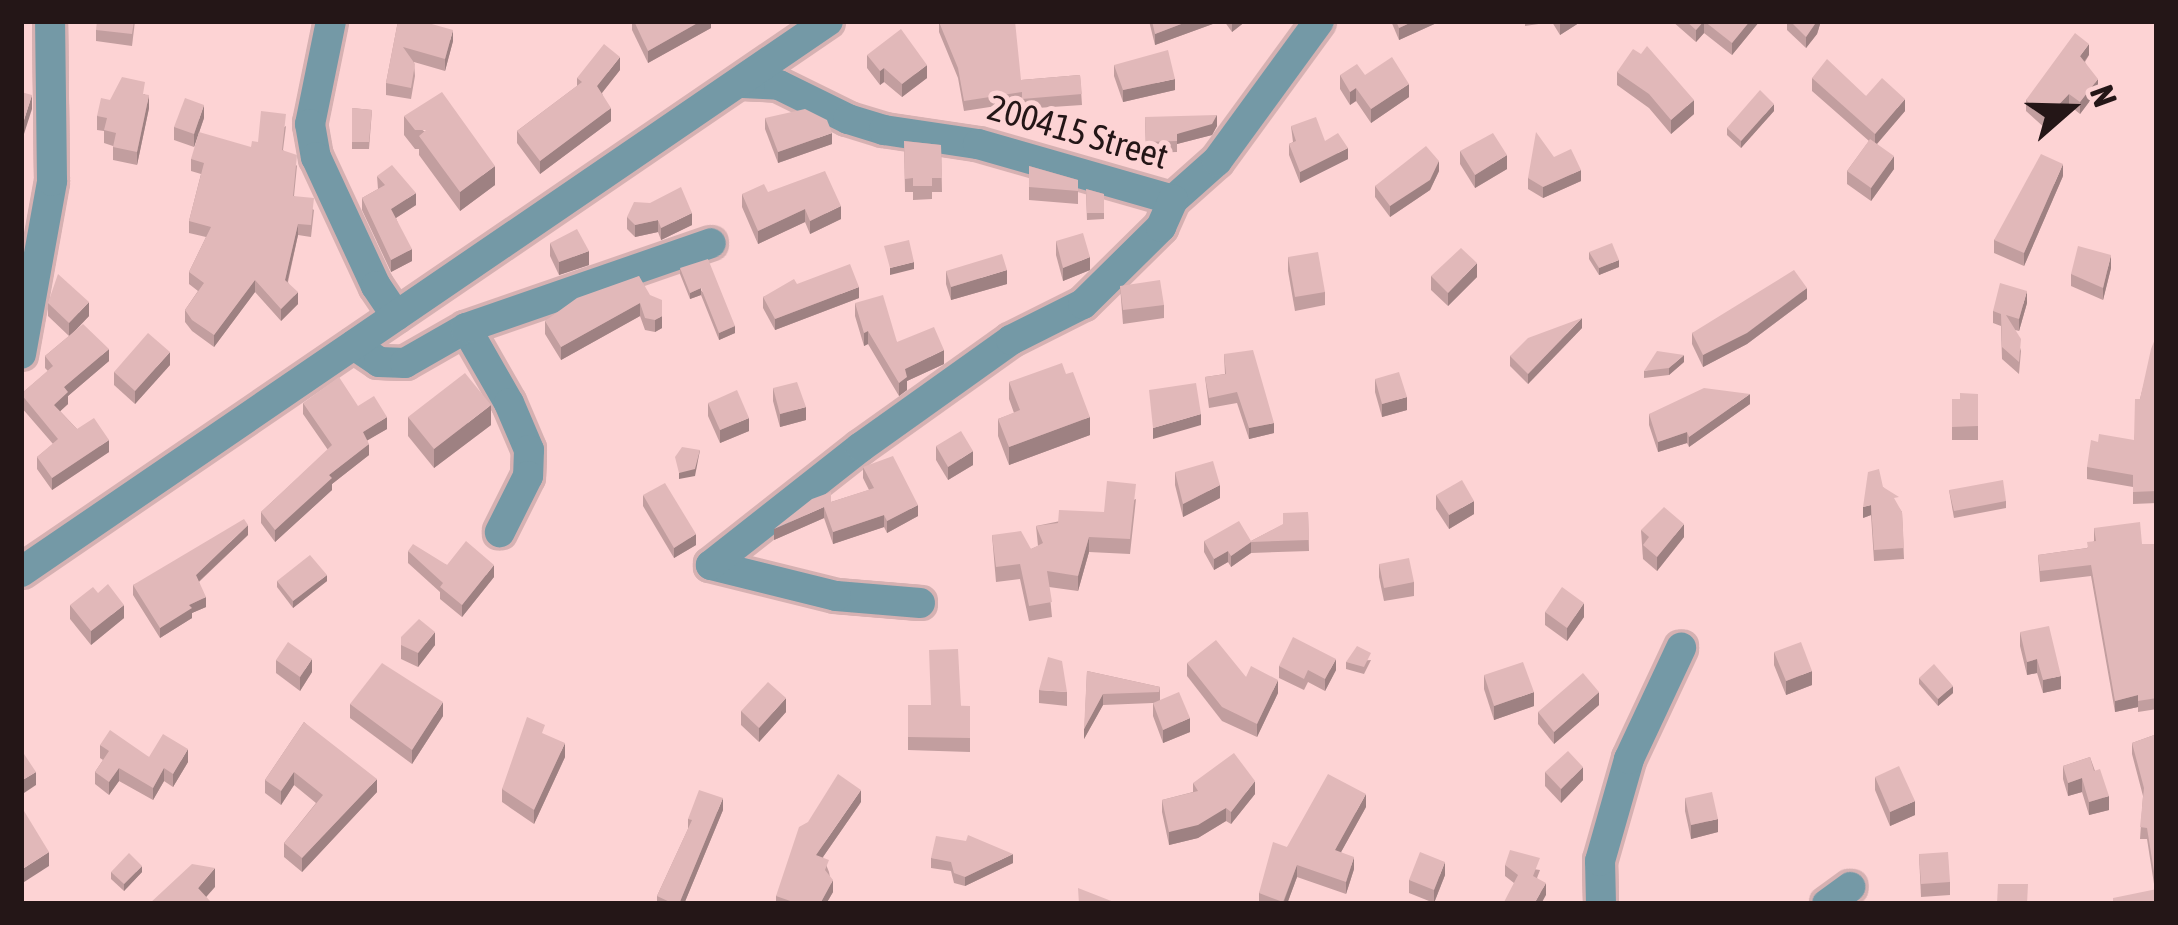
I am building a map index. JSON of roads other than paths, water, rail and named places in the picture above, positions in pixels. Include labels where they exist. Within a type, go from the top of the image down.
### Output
[{"type":"street","points":[[21,354],[52,181],[50,21]]},
{"type":"street","points":[[331,21],[310,124],[316,157],[376,286],[396,316]]},
{"type":"street","points":[[21,572],[828,21]]},
{"type":"street","name":"200415 Street","points":[[743,83],[779,86],[848,119],[884,130],[996,148],[1079,177],[1173,200],[1217,161],[1318,21]]},
{"type":"street","points":[[920,603],[836,596],[711,565],[861,447],[1011,340],[1083,304],[1161,226],[1173,200]]},
{"type":"street","points":[[353,345],[379,362],[405,363],[466,328],[711,243]]},
{"type":"street","points":[[466,328],[509,403],[529,450],[528,476],[500,532]]},
{"type":"street","points":[[1600,904],[1600,861],[1630,758],[1682,648]]}]
